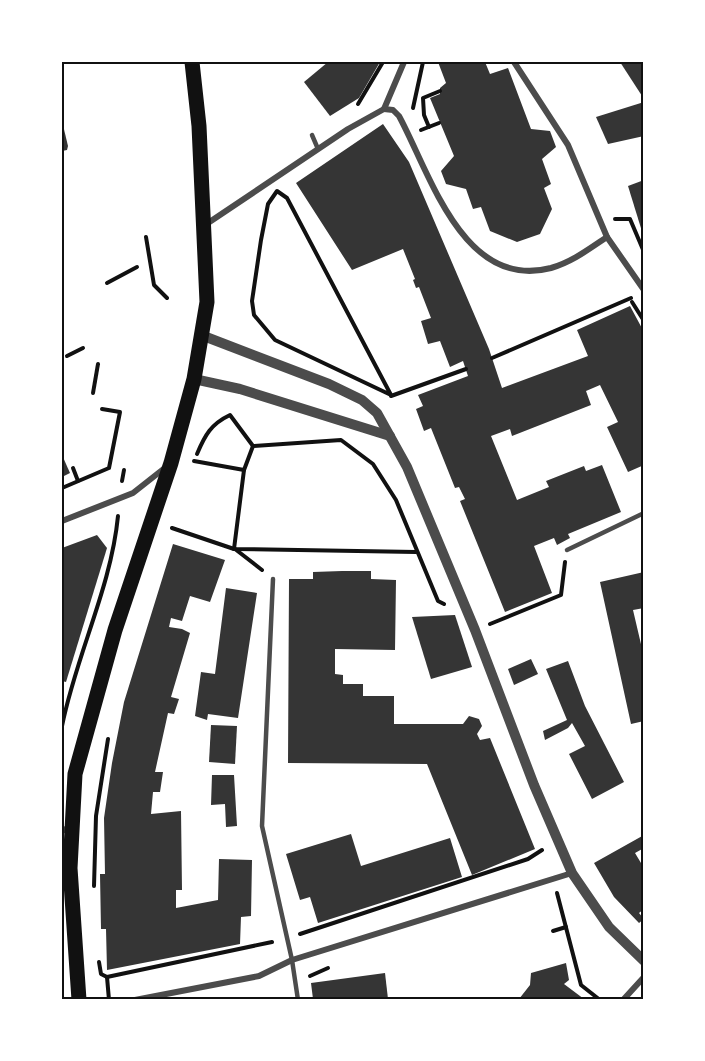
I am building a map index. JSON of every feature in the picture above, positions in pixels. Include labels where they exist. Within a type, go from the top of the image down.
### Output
[{"type":"main road","points":[[80,999],[66,829],[79,753],[115,630],[171,463],[194,378],[207,302],[205,225],[192,62]]},
{"type":"street","points":[[384,109],[404,62]]},
{"type":"street","points":[[514,62],[568,145],[607,237],[644,290]]},
{"type":"street","points":[[205,225],[370,115],[384,109],[393,110],[399,116],[434,192],[452,222],[495,263],[519,271],[552,267],[576,258],[607,237]]},
{"type":"street","points":[[201,335],[329,384],[362,400],[377,413],[407,467],[466,608],[534,785],[573,873],[609,927],[644,961]]},
{"type":"street","points":[[194,378],[240,388],[390,436]]},
{"type":"street","points":[[62,521],[133,493],[171,463]]},
{"type":"street","points":[[135,999],[259,976],[292,960],[573,873]]},
{"type":"street","points":[[623,999],[644,977]]},
{"type":"lane","points":[[312,135],[318,149]]},
{"type":"lane","points":[[567,550],[644,513]]},
{"type":"lane","points":[[273,579],[262,826],[292,960],[298,999]]},
{"type":"path","points":[[350,110],[359,104],[366,94],[383,62]]},
{"type":"path","points":[[412,117],[414,95],[423,62]]},
{"type":"path","points":[[440,91],[423,98],[424,115],[429,127],[440,123]]},
{"type":"path","points":[[415,124],[423,140]]},
{"type":"path","points":[[263,329],[254,315],[252,301],[268,204],[277,191],[287,198],[391,395],[390,436]]},
{"type":"path","points":[[598,218],[630,219],[644,252]]},
{"type":"path","points":[[146,237],[154,285],[167,298]]},
{"type":"path","points":[[107,283],[137,267]]},
{"type":"path","points":[[492,358],[630,298],[644,321]]},
{"type":"path","points":[[67,356],[82,348]]},
{"type":"path","points":[[93,393],[98,364]]},
{"type":"path","points":[[391,395],[466,369]]},
{"type":"path","points":[[64,495],[62,489],[109,468],[120,412],[102,409]]},
{"type":"path","points":[[244,470],[194,461],[207,432],[215,422],[230,415],[253,447]]},
{"type":"path","points":[[169,538],[172,528],[234,549],[416,552],[396,500],[373,464],[341,440],[253,447]]},
{"type":"path","points":[[234,549],[244,470],[253,447]]},
{"type":"path","points":[[73,468],[78,481]]},
{"type":"path","points":[[62,726],[66,702],[104,581],[124,470]]},
{"type":"path","points":[[234,549],[273,579]]},
{"type":"path","points":[[489,624],[561,595],[567,550]]},
{"type":"path","points":[[95,896],[96,816],[110,733]]},
{"type":"path","points":[[315,929],[528,860],[542,850]]},
{"type":"path","points":[[558,897],[581,985],[600,999]]},
{"type":"path","points":[[553,931],[566,927]]},
{"type":"path","points":[[98,951],[101,974],[107,976],[287,939]]},
{"type":"path","points":[[107,976],[109,999]]},
{"type":"building","points":[[328,62],[380,62],[359,98],[330,116],[304,82]]},
{"type":"building","points":[[438,62],[485,62],[490,74],[508,68],[531,129],[550,131],[556,147],[542,159],[551,184],[544,188],[552,209],[540,234],[517,242],[490,231],[481,207],[473,209],[466,189],[446,184],[441,171],[454,156],[430,98],[440,94],[440,88],[446,83]]},
{"type":"building","points":[[620,62],[644,62],[644,99]]},
{"type":"building","points":[[644,102],[644,136],[608,144],[596,117]]},
{"type":"building","points":[[62,121],[68,146],[67,150],[62,151]]},
{"type":"building","points":[[383,124],[409,162],[489,349],[502,388],[588,356],[577,330],[630,306],[644,332],[644,465],[628,472],[607,427],[618,422],[600,385],[586,391],[591,405],[512,436],[510,429],[491,436],[517,500],[549,487],[546,481],[584,466],[586,471],[602,465],[621,512],[568,534],[570,538],[557,545],[554,538],[534,546],[552,593],[505,612],[460,501],[465,499],[459,487],[455,488],[431,428],[424,431],[416,409],[423,406],[418,395],[468,376],[463,361],[450,367],[440,341],[428,344],[421,321],[431,318],[419,287],[416,288],[413,280],[415,279],[403,249],[352,270],[296,183]]},
{"type":"building","points":[[644,180],[644,238],[628,186]]},
{"type":"building","points":[[62,455],[70,473],[62,477]]},
{"type":"building","points":[[97,535],[107,548],[66,682],[62,681],[62,548]]},
{"type":"building","points":[[173,544],[225,560],[210,602],[190,596],[182,621],[171,618],[169,627],[190,633],[171,697],[179,699],[174,714],[168,713],[155,772],[163,772],[160,792],[153,792],[151,814],[181,811],[182,890],[176,890],[176,908],[218,900],[219,859],[252,860],[251,916],[241,917],[240,944],[107,970],[106,929],[101,929],[100,874],[105,874],[104,818],[112,763],[124,702]]},
{"type":"building","points":[[371,571],[371,579],[396,580],[395,650],[335,649],[335,674],[343,675],[343,684],[363,684],[363,696],[394,696],[394,724],[463,724],[469,716],[479,719],[482,726],[477,734],[480,740],[490,738],[535,849],[472,875],[427,764],[288,763],[289,579],[313,579],[313,572]]},
{"type":"building","points":[[644,572],[644,608],[633,610],[644,657],[644,721],[631,724],[600,582]]},
{"type":"building","points":[[226,588],[257,593],[238,718],[208,714],[207,720],[195,716],[201,672],[215,674]]},
{"type":"building","points":[[455,615],[472,667],[431,679],[412,617]]},
{"type":"building","points":[[531,659],[538,674],[514,685],[508,669]]},
{"type":"building","points":[[568,661],[585,706],[624,782],[592,799],[569,754],[585,746],[572,723],[568,728],[545,740],[543,731],[567,720],[546,669]]},
{"type":"building","points":[[211,725],[237,726],[235,764],[209,762]]},
{"type":"building","points":[[212,775],[234,775],[237,826],[226,827],[225,804],[211,805]]},
{"type":"building","points":[[351,834],[361,866],[450,838],[462,877],[318,923],[310,897],[300,900],[286,854]]},
{"type":"building","points":[[644,835],[644,848],[635,853],[644,868],[644,909],[639,913],[644,919],[639,923],[614,897],[594,863]]},
{"type":"building","points":[[566,963],[569,980],[564,984],[584,999],[519,999],[530,985],[531,973]]},
{"type":"building","points":[[385,973],[388,999],[313,999],[311,983]]}]
